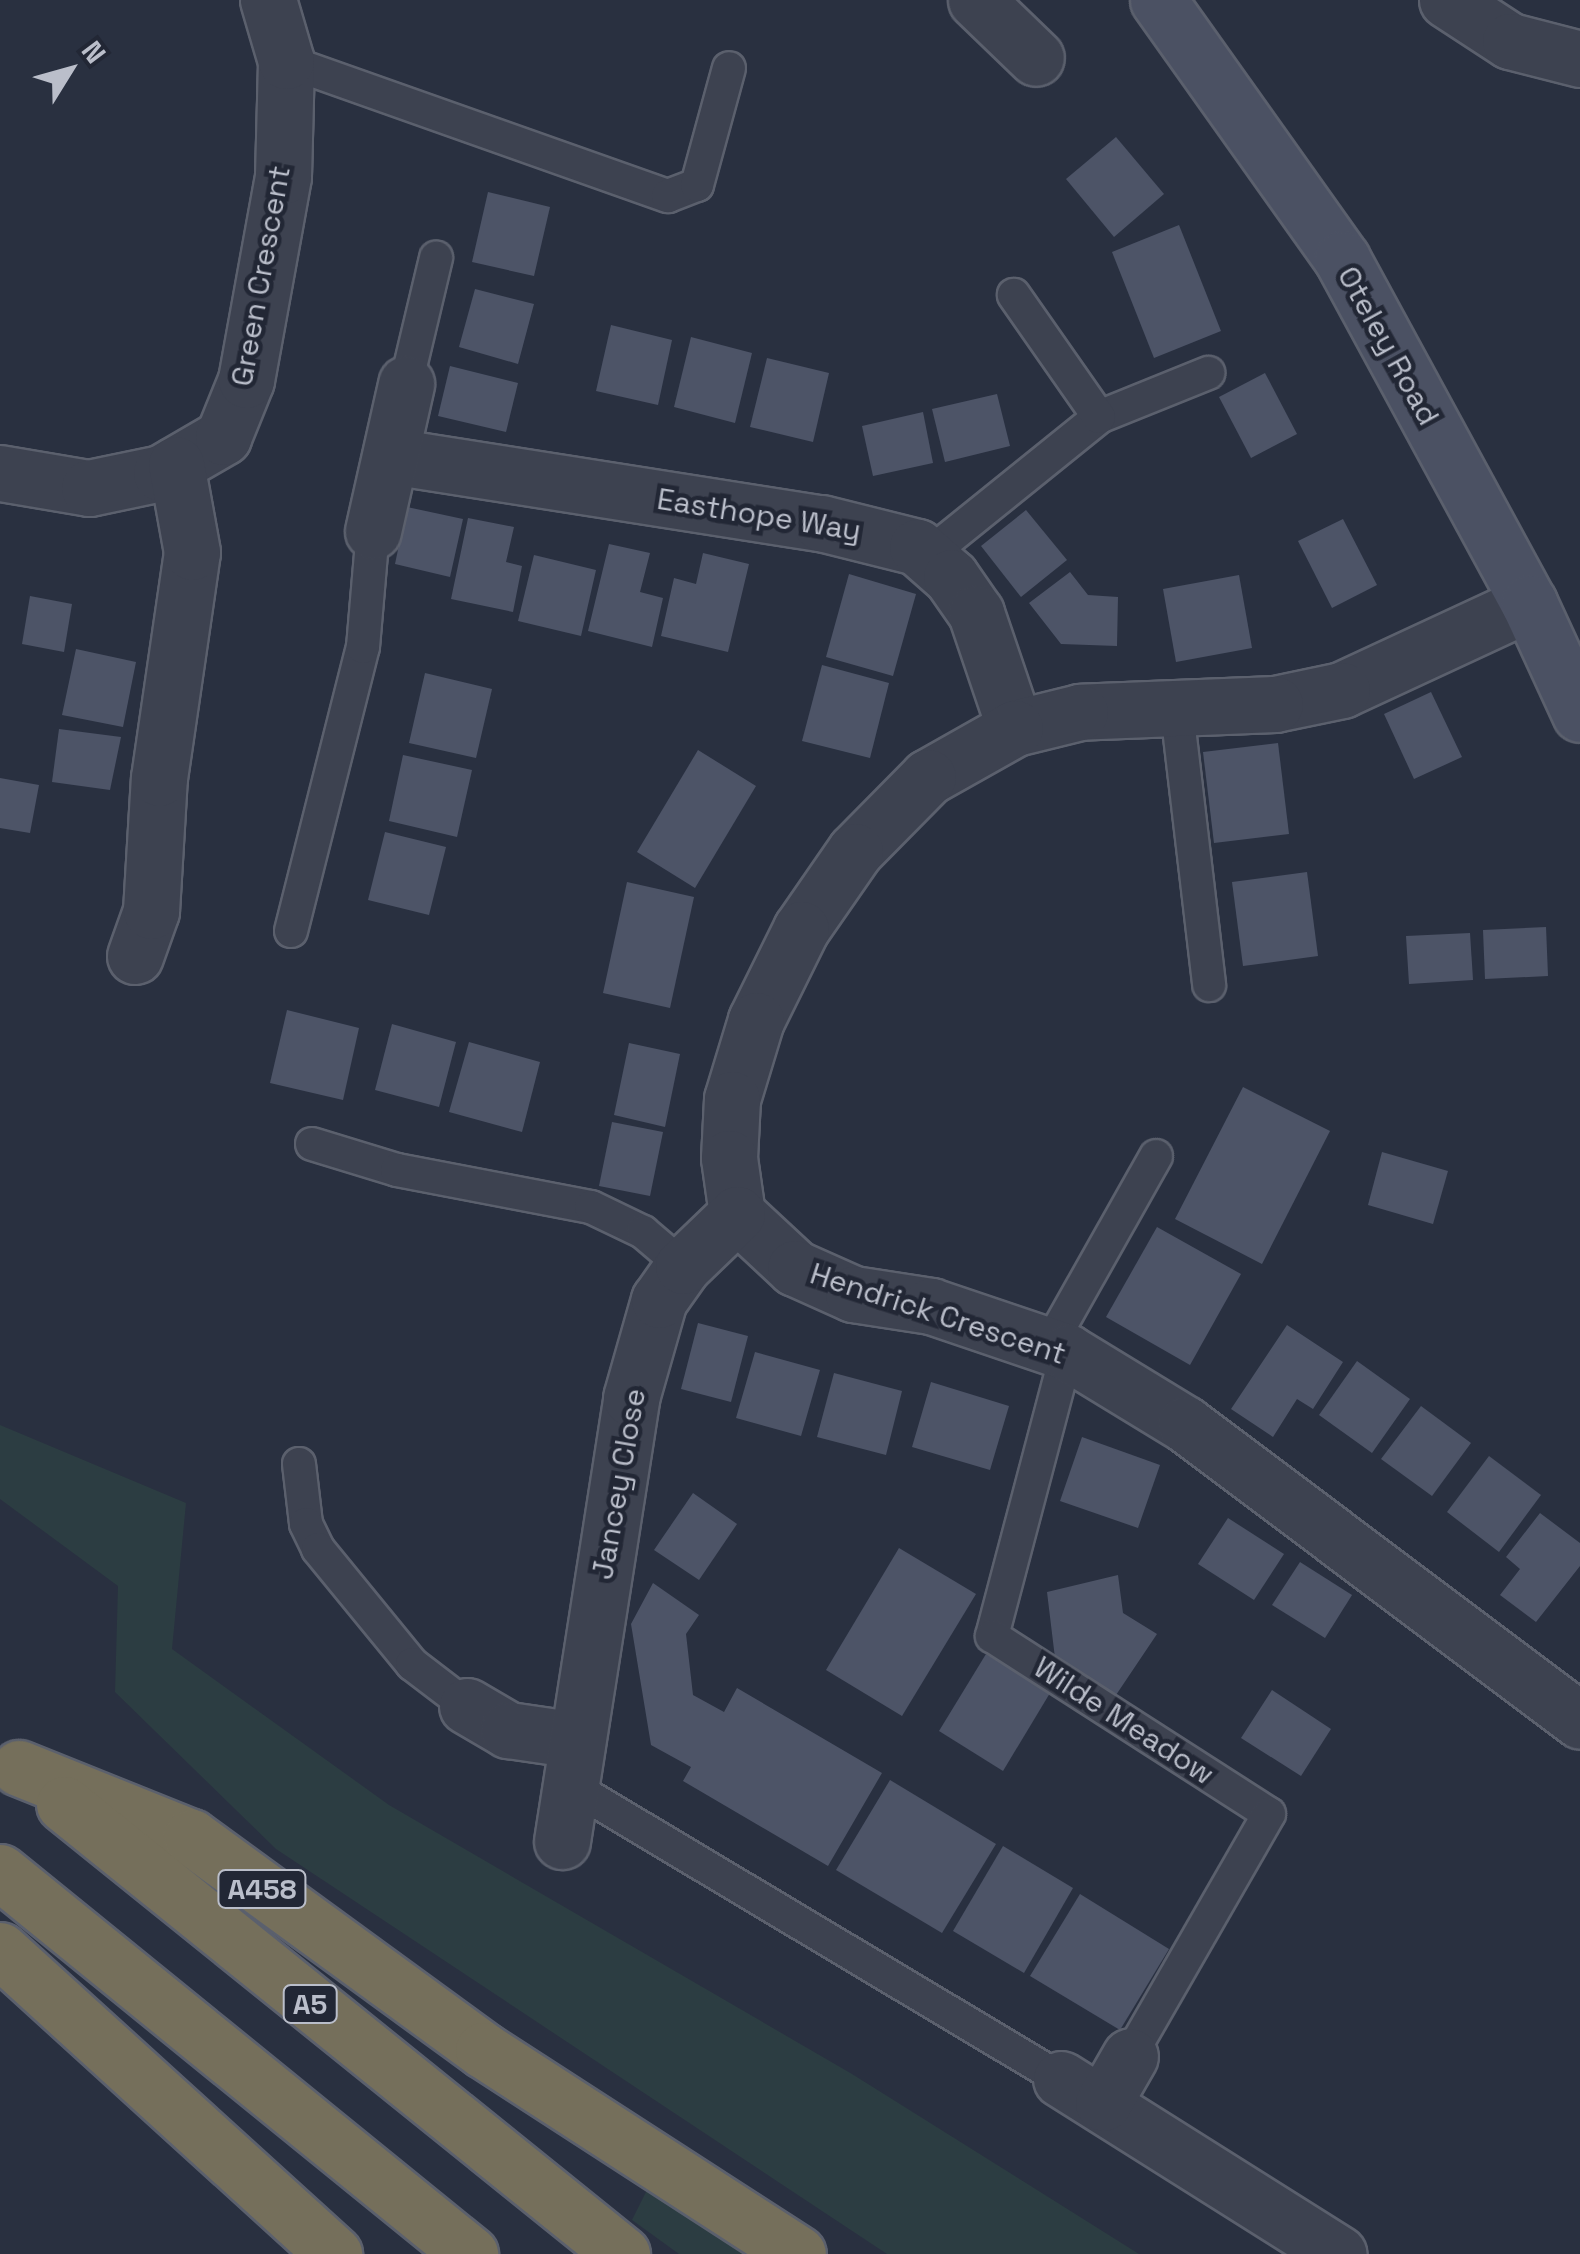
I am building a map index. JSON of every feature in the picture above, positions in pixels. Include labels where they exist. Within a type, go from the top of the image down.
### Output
[{"type":"highway","name":"A5","points":[[10,1759],[622,2254]]},
{"type":"highway","name":"A458","points":[[10,1759],[191,1837],[483,2050],[798,2254]]},
{"type":"highway","points":[[0,1872],[470,2254]]},
{"type":"highway","points":[[0,1950],[334,2254]]},
{"type":"main road","name":"Oteley Road","points":[[1158,0],[1342,259],[1529,603],[1580,714]]},
{"type":"street","name":"Green Crescent","points":[[0,474],[89,488],[176,464],[223,437],[246,380],[282,176],[286,60],[268,0]]},
{"type":"street","points":[[976,0],[1036,58]]},
{"type":"street","points":[[1447,0],[1510,41],[1580,59]]},
{"type":"street","points":[[373,531],[406,384]]},
{"type":"street","name":"Easthope Way","points":[[391,456],[881,535],[927,556],[976,613],[1015,728]]},
{"type":"street","points":[[135,956],[151,911],[159,778],[192,552],[176,464]]},
{"type":"street","points":[[738,1214],[729,1158],[732,1098],[756,1020],[802,929],[855,851],[928,777],[1015,728],[1080,712],[1275,704],[1342,690],[1529,603]]},
{"type":"street","name":"Jancey Close","points":[[562,1840],[631,1398],[659,1300],[683,1266],[738,1214]]},
{"type":"street","name":"Hendrick Crescent","points":[[738,1214],[795,1268],[853,1294],[931,1306],[1058,1349],[1185,1424],[1580,1721]]},
{"type":"street","points":[[467,1706],[574,1763]]},
{"type":"street","points":[[1130,2056],[1082,2091],[1339,2254]]},
{"type":"lane","points":[[286,60],[668,196],[698,185],[729,68]]},
{"type":"lane","points":[[406,384],[436,258]]},
{"type":"lane","points":[[1014,295],[1099,417]]},
{"type":"lane","points":[[927,556],[1099,417],[1208,373]]},
{"type":"lane","points":[[291,931],[363,646],[373,531]]},
{"type":"lane","points":[[1176,711],[1209,986]]},
{"type":"lane","points":[[312,1144],[397,1170],[591,1207],[643,1232],[683,1266]]},
{"type":"lane","points":[[1058,1349],[1156,1156]]},
{"type":"lane","name":"Wilde Meadow","points":[[1058,1349],[992,1636],[1269,1814],[1130,2056]]},
{"type":"lane","points":[[300,1464],[306,1524],[318,1549],[412,1664],[467,1706]]},
{"type":"lane","points":[[574,1763],[789,1919],[1082,2091]]},
{"type":"shaded area","points":[[0,1425],[186,1503],[172,1649],[389,1805],[852,2074],[1139,2254],[887,2254],[276,1849],[115,1692],[118,1586],[0,1499]]},
{"type":"shaded area","points":[[649,2186],[757,2254],[679,2254],[632,2220]]},
{"type":"building","points":[[1116,137],[1164,194],[1114,237],[1066,179]]},
{"type":"building","points":[[488,192],[550,207],[534,276],[472,262]]},
{"type":"building","points":[[1179,225],[1221,331],[1154,358],[1112,252]]},
{"type":"building","points":[[475,289],[534,304],[518,364],[459,347]]},
{"type":"building","points":[[611,325],[672,340],[658,405],[596,391]]},
{"type":"building","points":[[691,337],[752,353],[735,423],[674,407]]},
{"type":"building","points":[[767,358],[829,373],[813,442],[750,427]]},
{"type":"building","points":[[450,366],[518,383],[506,432],[438,416]]},
{"type":"building","points":[[1265,373],[1297,434],[1251,458],[1219,397]]},
{"type":"building","points":[[997,394],[1010,446],[945,462],[932,409]]},
{"type":"building","points":[[923,412],[933,463],[873,476],[862,426]]},
{"type":"building","points":[[407,507],[463,519],[450,577],[395,564]]},
{"type":"building","points":[[1026,510],[1067,560],[1021,597],[981,546]]},
{"type":"building","points":[[468,518],[514,527],[506,562],[522,566],[513,612],[451,599]]},
{"type":"building","points":[[1343,519],[1377,585],[1332,608],[1298,541]]},
{"type":"building","points":[[609,544],[650,553],[640,592],[663,598],[652,647],[588,631]]},
{"type":"building","points":[[703,553],[749,564],[728,652],[661,636],[674,578],[696,584]]},
{"type":"building","points":[[534,555],[596,570],[581,636],[518,621]]},
{"type":"building","points":[[1070,572],[1088,595],[1118,597],[1117,646],[1061,644],[1029,603]]},
{"type":"building","points":[[849,574],[916,594],[893,676],[826,657]]},
{"type":"building","points":[[1239,575],[1252,648],[1176,662],[1163,589]]},
{"type":"building","points":[[30,596],[72,604],[64,652],[22,644]]},
{"type":"building","points":[[76,649],[136,662],[123,727],[62,715]]},
{"type":"building","points":[[822,665],[889,683],[870,758],[802,741]]},
{"type":"building","points":[[425,673],[492,689],[476,758],[409,743]]},
{"type":"building","points":[[1431,692],[1462,757],[1414,779],[1384,714]]},
{"type":"building","points":[[59,729],[121,737],[110,790],[52,782]]},
{"type":"building","points":[[1278,743],[1289,834],[1214,843],[1203,752]]},
{"type":"building","points":[[698,750],[756,786],[695,888],[637,852]]},
{"type":"building","points":[[403,755],[472,770],[457,837],[389,821]]},
{"type":"building","points":[[0,778],[39,785],[30,833],[0,828]]},
{"type":"building","points":[[385,832],[446,847],[429,915],[368,900]]},
{"type":"building","points":[[1307,872],[1318,956],[1243,966],[1232,882]]},
{"type":"building","points":[[627,882],[694,897],[670,1008],[603,993]]},
{"type":"building","points":[[1546,927],[1548,976],[1485,979],[1483,930]]},
{"type":"building","points":[[1470,933],[1473,980],[1409,984],[1406,936]]},
{"type":"building","points":[[287,1010],[359,1028],[343,1100],[270,1083]]},
{"type":"building","points":[[392,1024],[456,1042],[439,1107],[375,1090]]},
{"type":"building","points":[[469,1042],[540,1062],[522,1132],[449,1112]]},
{"type":"building","points":[[629,1043],[680,1054],[665,1127],[614,1115]]},
{"type":"building","points":[[1243,1087],[1330,1131],[1262,1264],[1175,1219]]},
{"type":"building","points":[[612,1122],[663,1132],[650,1196],[599,1186]]},
{"type":"building","points":[[1382,1152],[1448,1171],[1433,1224],[1368,1205]]},
{"type":"building","points":[[1157,1227],[1241,1274],[1190,1365],[1106,1317]]},
{"type":"building","points":[[698,1323],[748,1336],[731,1402],[681,1389]]},
{"type":"building","points":[[1287,1325],[1343,1362],[1313,1409],[1297,1399],[1273,1437],[1231,1409]]},
{"type":"building","points":[[755,1352],[820,1370],[801,1436],[736,1418]]},
{"type":"building","points":[[1357,1361],[1410,1399],[1372,1453],[1319,1415]]},
{"type":"building","points":[[834,1373],[902,1391],[886,1455],[817,1437]]},
{"type":"building","points":[[931,1382],[1009,1406],[990,1470],[912,1447]]},
{"type":"building","points":[[1421,1406],[1471,1443],[1432,1496],[1381,1459]]},
{"type":"building","points":[[1082,1437],[1160,1465],[1138,1528],[1060,1501]]},
{"type":"building","points":[[1489,1456],[1541,1495],[1499,1552],[1447,1512]]},
{"type":"building","points":[[693,1493],[737,1524],[699,1580],[654,1550]]},
{"type":"building","points":[[1540,1513],[1580,1543],[1580,1566],[1536,1622],[1500,1595],[1520,1569],[1506,1557]]},
{"type":"building","points":[[1228,1518],[1284,1554],[1254,1600],[1198,1564]]},
{"type":"building","points":[[899,1548],[976,1594],[902,1716],[826,1670]]},
{"type":"building","points":[[1300,1562],[1352,1595],[1325,1638],[1272,1605]]},
{"type":"building","points":[[1118,1575],[1123,1613],[1157,1634],[1114,1698],[1055,1658],[1047,1592]]},
{"type":"building","points":[[653,1583],[699,1615],[686,1634],[693,1695],[724,1712],[737,1688],[882,1773],[828,1866],[683,1781],[691,1767],[651,1745],[631,1624]]},
{"type":"building","points":[[986,1654],[1050,1693],[1003,1771],[939,1731]]},
{"type":"building","points":[[1272,1690],[1331,1729],[1301,1776],[1241,1738]]},
{"type":"building","points":[[890,1780],[996,1844],[942,1933],[836,1870]]},
{"type":"building","points":[[1003,1846],[1073,1888],[1024,1973],[953,1931]]},
{"type":"building","points":[[1080,1894],[1169,1949],[1120,2030],[1030,1976]]}]
